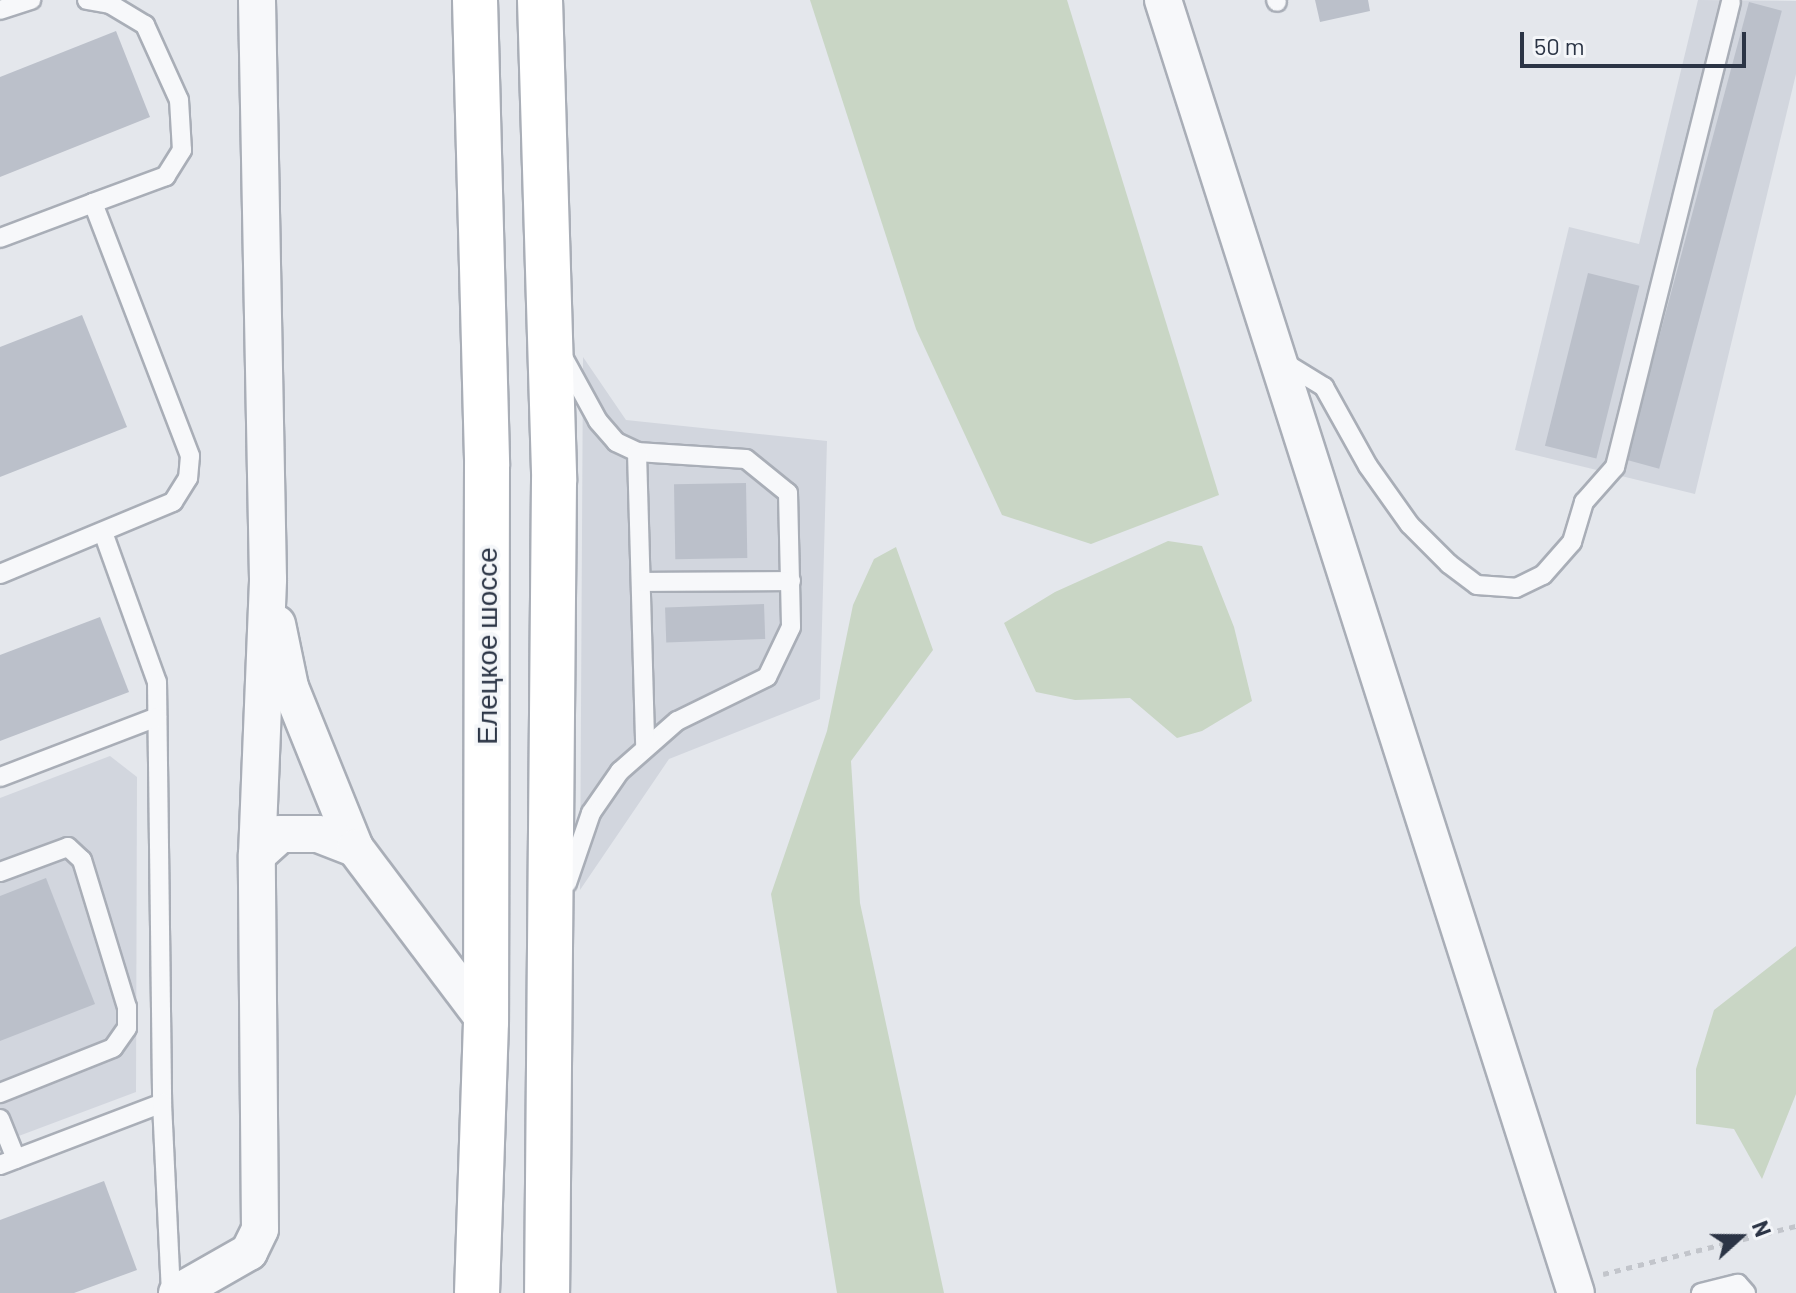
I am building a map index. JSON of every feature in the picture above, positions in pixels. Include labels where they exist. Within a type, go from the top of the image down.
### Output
[{"type":"main road","name":"Елецкое шоссе","points":[[475,0],[487,466],[486,1022],[477,1293]]},
{"type":"main road","points":[[540,0],[551,331],[554,936],[547,1293]]},
{"type":"street","points":[[177,1293],[249,1252],[260,1229],[257,855],[268,579],[257,0]]},
{"type":"street","points":[[1163,0],[1574,1287]]},
{"type":"street","points":[[268,579],[290,687],[355,848],[486,1022]]},
{"type":"street","points":[[257,855],[280,834],[318,834],[355,848]]},
{"type":"lane","points":[[0,10],[31,0]]},
{"type":"lane","points":[[0,238],[166,176],[182,150],[179,100],[145,25],[110,4],[87,0]]},
{"type":"lane","points":[[1277,359],[1324,387],[1368,466],[1410,525],[1449,564],[1477,585],[1516,588],[1543,575],[1572,542],[1584,502],[1615,467],[1731,2]]},
{"type":"lane","points":[[0,574],[104,535],[173,502],[188,478],[190,456],[93,203]]},
{"type":"lane","points":[[551,331],[598,421],[616,442],[637,452],[746,459],[788,493],[791,581],[791,627],[767,677],[677,721],[645,745],[591,813],[554,936]]},
{"type":"lane","points":[[637,452],[645,745]]},
{"type":"lane","points":[[104,535],[157,682],[162,1103],[171,1293]]},
{"type":"lane","points":[[641,582],[791,581]]},
{"type":"lane","points":[[0,777],[157,717]]},
{"type":"lane","points":[[0,872],[68,847],[82,860],[127,1007],[127,1028],[113,1048],[0,1093]]},
{"type":"lane","points":[[0,1119],[8,1162],[162,1103]]},
{"type":"lane","points":[[1701,1293],[1738,1284],[1746,1293]]},
{"type":"path","points":[[1574,1287],[1796,1226]]},
{"type":"shaded area","points":[[1698,0],[1796,1],[1796,74],[1695,494],[1515,450],[1569,227],[1639,244]]},
{"type":"shaded area","points":[[583,357],[626,420],[827,441],[820,699],[669,759],[580,890]]},
{"type":"shaded area","points":[[110,756],[137,777],[136,1092],[0,1143],[0,798]]},
{"type":"green space","points":[[810,0],[1067,0],[1219,495],[1091,544],[1002,515],[916,329]]},
{"type":"green space","points":[[1168,541],[1202,546],[1234,627],[1252,701],[1202,731],[1177,738],[1130,698],[1075,700],[1036,692],[1004,623],[1055,592]]},
{"type":"green space","points":[[896,547],[933,650],[851,761],[860,903],[944,1293],[837,1293],[771,894],[827,731],[853,605],[874,559]]},
{"type":"green space","points":[[1796,946],[1796,1094],[1762,1179],[1734,1129],[1696,1124],[1696,1069],[1714,1010]]},
{"type":"building","points":[[1315,0],[1368,0],[1370,11],[1320,22]]},
{"type":"building","points":[[1749,2],[1782,11],[1659,469],[1626,460]]},
{"type":"building","points":[[116,31],[150,117],[0,177],[0,77]]},
{"type":"building","points":[[1588,273],[1639,286],[1596,459],[1545,446]]},
{"type":"building","points":[[82,315],[127,427],[0,477],[0,347]]},
{"type":"building","points":[[746,483],[747,558],[675,559],[674,484]]},
{"type":"building","points":[[764,604],[765,639],[666,642],[665,607]]},
{"type":"building","points":[[100,617],[129,692],[0,741],[0,655]]},
{"type":"building","points":[[46,878],[95,1004],[0,1041],[0,896]]},
{"type":"building","points":[[104,1181],[137,1270],[74,1293],[0,1293],[0,1220]]}]
